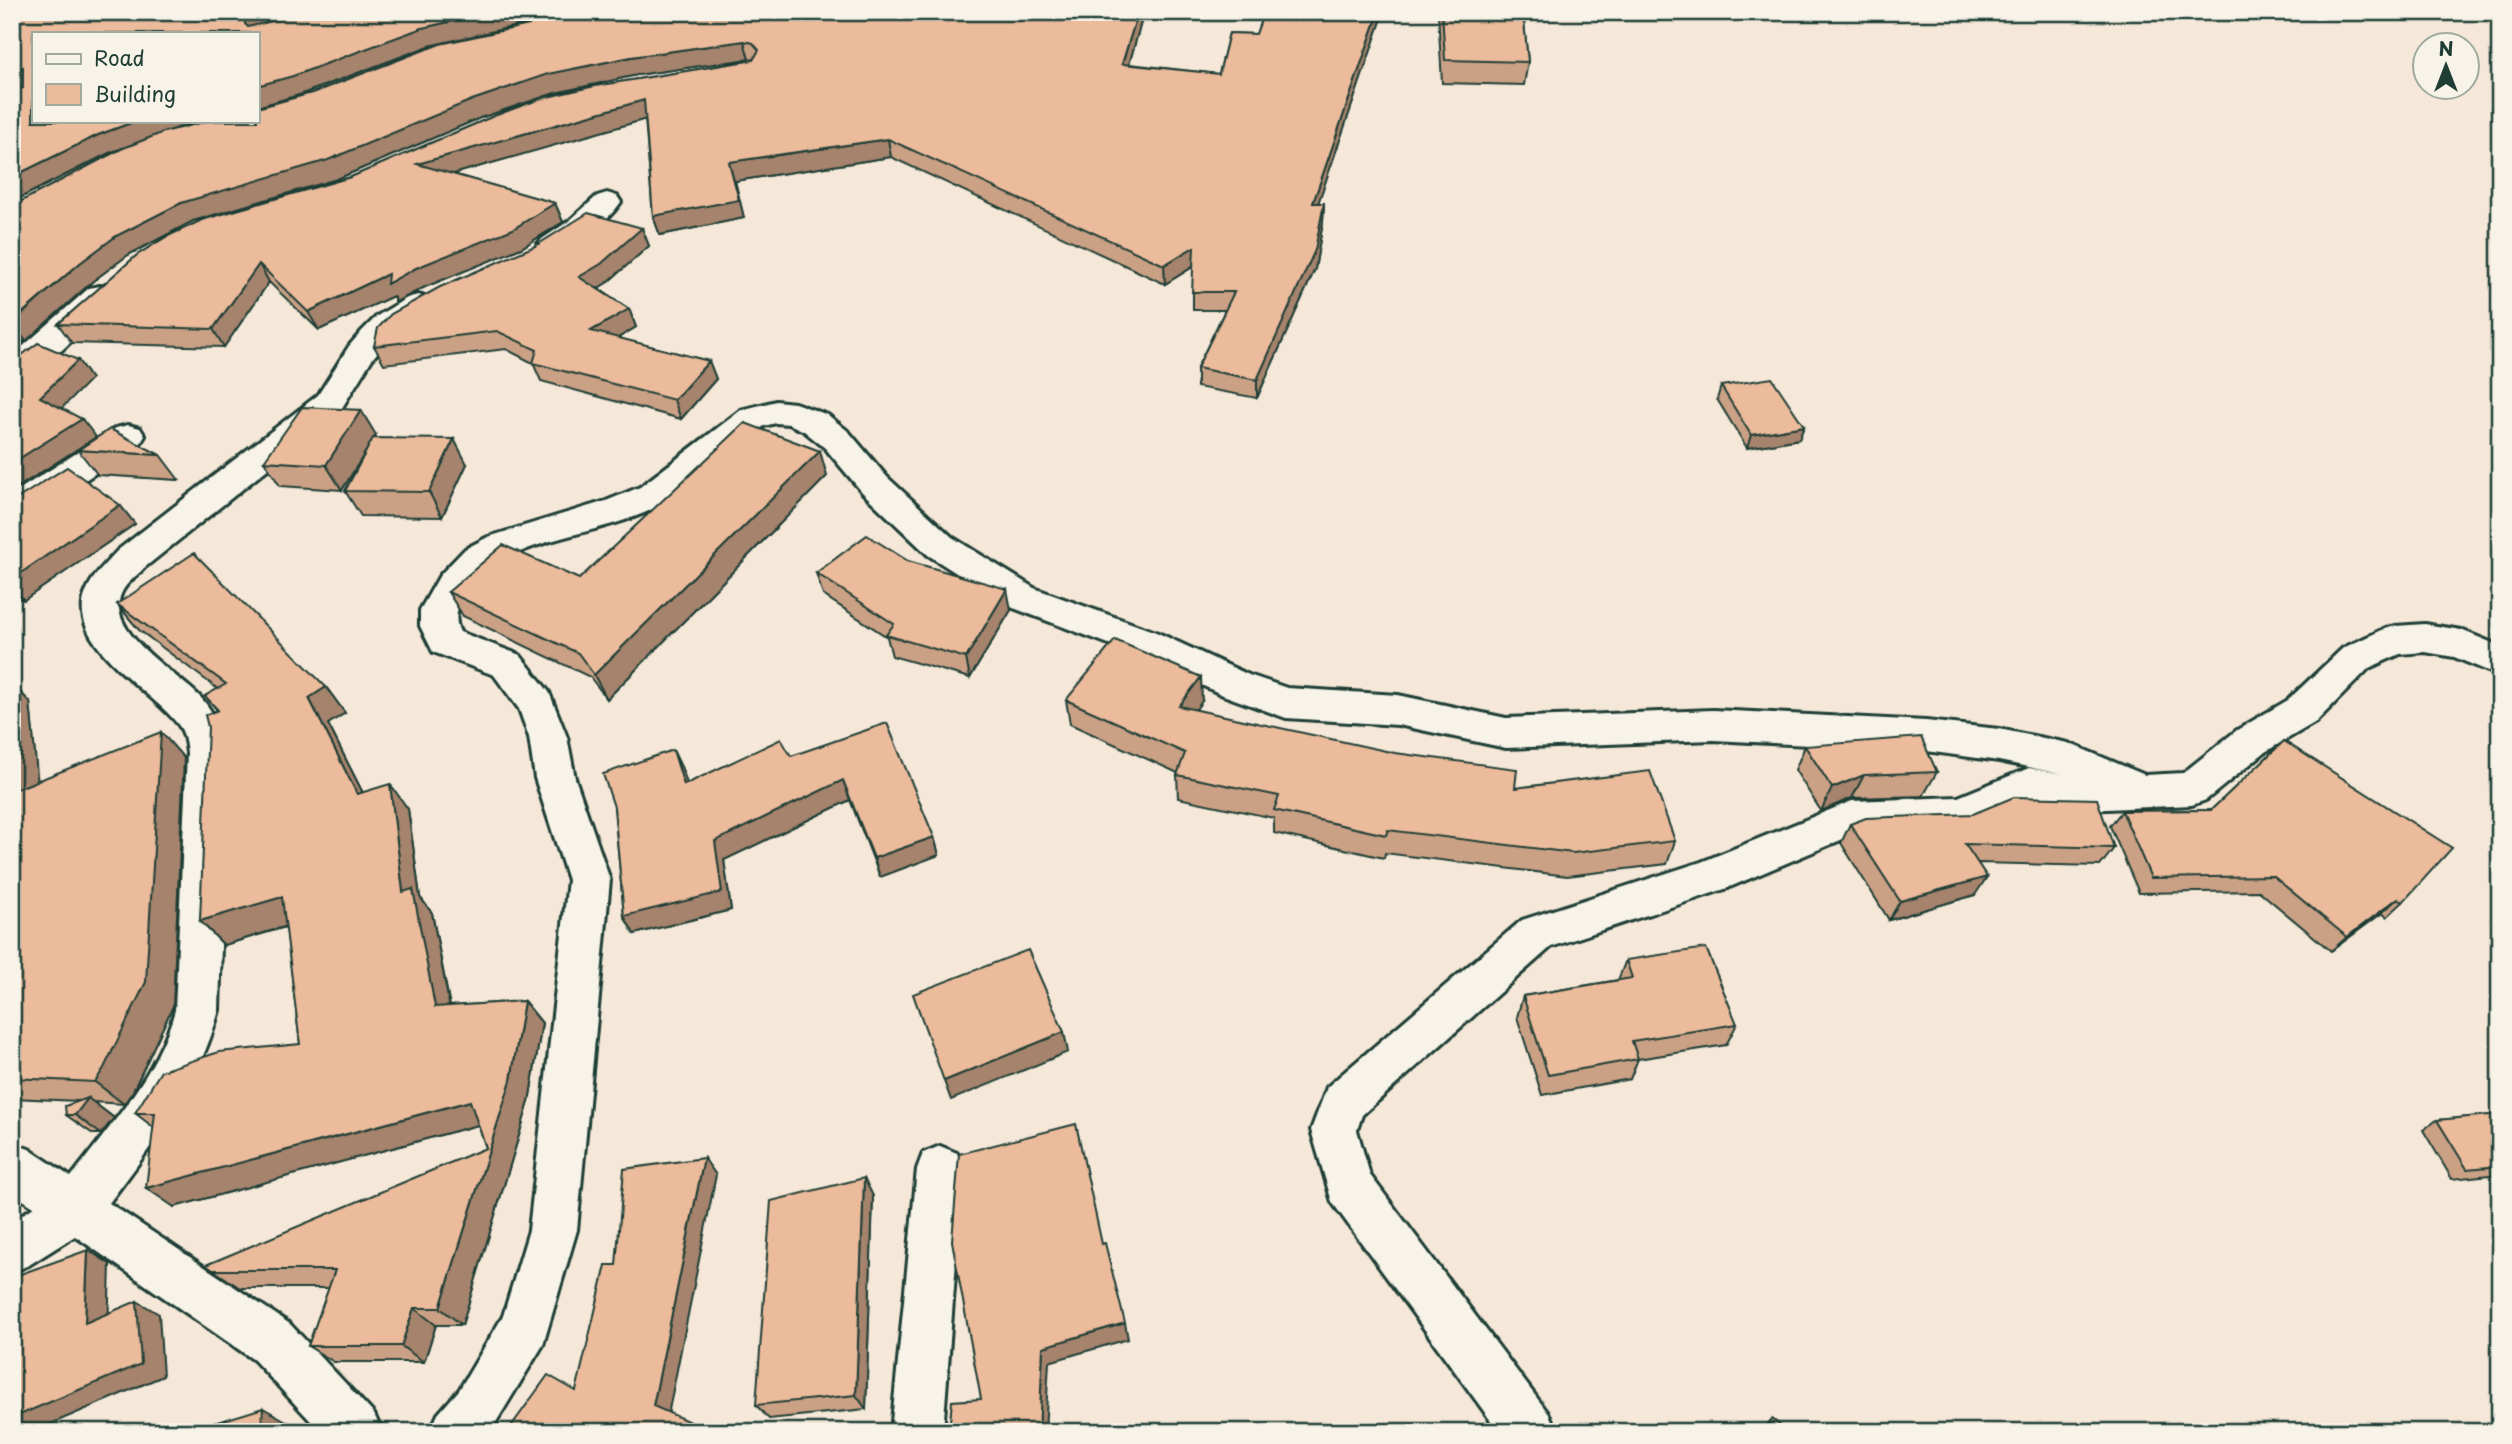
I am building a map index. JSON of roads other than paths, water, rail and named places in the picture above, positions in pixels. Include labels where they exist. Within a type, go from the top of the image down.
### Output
[{"type":"street","points":[[523,260],[561,240],[607,201]]},
{"type":"street","points":[[12,372],[116,282]]},
{"type":"street","points":[[12,1248],[77,1208],[171,1076],[188,1044],[197,1010],[207,753],[205,743],[200,723],[183,703],[148,674],[110,636],[103,619],[102,597],[112,578],[131,559],[329,403],[360,353],[388,323],[448,291]]},
{"type":"street","points":[[456,1432],[477,1408],[525,1327],[553,1230],[589,880],[555,778],[548,737],[536,703],[507,665],[446,642],[438,626],[438,610],[453,584],[478,558],[500,546],[618,510],[652,495],[753,418],[776,412],[795,414],[816,423],[837,440],[874,485],[940,546],[1021,597],[1143,642],[1236,685],[1286,704],[1398,710],[1506,733],[1713,725],[1926,736],[1998,745],[2068,759],[2142,791]]},
{"type":"street","points":[[12,511],[128,436]]},
{"type":"street","points":[[1531,1432],[1349,1186],[1334,1130],[1343,1101],[1537,933],[1710,877],[1852,818],[1961,813],[2029,784],[2086,794],[2192,789],[2251,741],[2302,711],[2356,658],[2395,640],[2426,638],[2461,644],[2500,662]]},
{"type":"street","points":[[12,1166],[272,1342],[355,1432]]},
{"type":"street","points":[[917,1432],[940,1169]]}]
